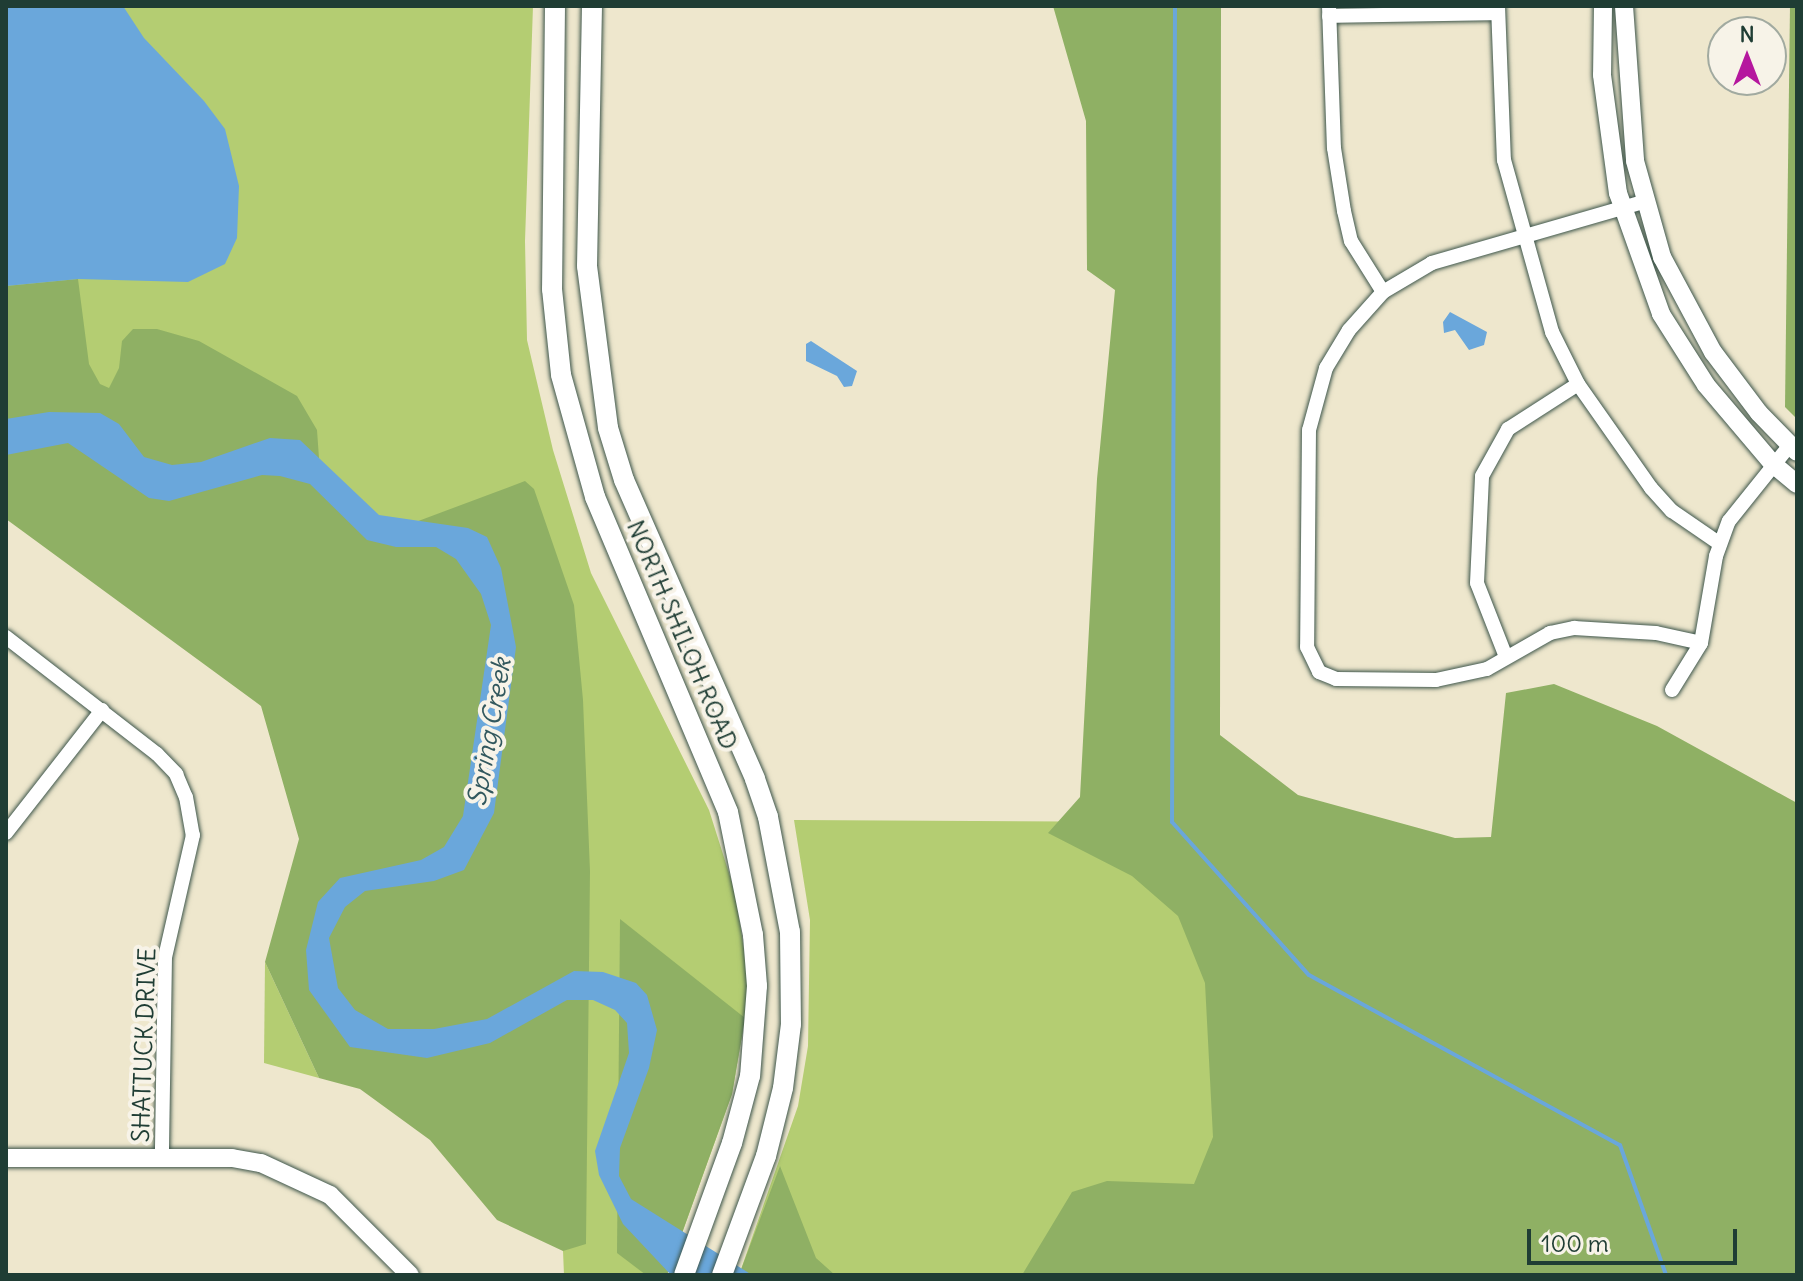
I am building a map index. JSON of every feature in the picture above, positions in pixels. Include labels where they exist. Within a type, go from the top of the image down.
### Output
[{"type":"main road","name":"NORTH SHILOH ROAD","points":[[555,6],[552,289],[561,375],[595,497],[728,812],[753,935],[757,986],[750,1076],[732,1143],[684,1275]]},
{"type":"main road","name":"NORTH SHILOH ROAD","points":[[592,6],[587,266],[608,428],[634,502],[755,779],[768,817],[790,932],[791,1024],[783,1088],[766,1156],[722,1275]]},
{"type":"street","points":[[1603,6],[1602,75],[1621,207],[1661,314],[1706,385],[1773,464],[1797,484]]},
{"type":"street","points":[[1610,6],[1624,32]]},
{"type":"street","points":[[1624,6],[1624,32],[1643,202],[1680,298],[1713,352],[1793,449],[1773,464],[1742,499],[1720,544],[1701,643],[1672,690]]},
{"type":"street","points":[[1383,292],[1351,241],[1344,211],[1334,148],[1329,11],[1498,9],[1504,160],[1521,236],[1552,332],[1578,384],[1651,488],[1672,511],[1720,544]]},
{"type":"street","points":[[1643,202],[1452,254],[1383,292],[1336,348],[1318,391],[1309,430],[1307,647],[1319,672],[1336,679],[1436,680],[1487,669],[1550,633],[1574,628],[1656,633],[1701,643]]},
{"type":"street","points":[[1506,657],[1477,583],[1482,476],[1508,429],[1578,384]]},
{"type":"street","name":"SHATTUCK DRIVE","points":[[6,637],[102,710],[176,774],[191,816],[189,860],[165,957],[162,1158]]},
{"type":"street","points":[[6,833],[102,710]]},
{"type":"street","points":[[6,1158],[232,1158],[302,1178],[370,1230],[410,1275]]},
{"type":"green space","points":[[6,6],[533,6],[525,241],[527,340],[553,450],[591,573],[709,810],[735,892],[750,989],[732,1094],[667,1275],[564,1275],[563,1251],[426,871],[6,444]]},
{"type":"green space","points":[[1053,6],[1221,6],[1220,735],[1298,795],[1455,838],[1491,837],[1506,693],[1554,684],[1657,726],[1797,803],[1797,1275],[1022,1275],[1072,1192],[1107,1181],[1194,1184],[1213,1137],[1205,983],[1178,916],[1132,876],[1048,833],[1080,797],[1097,479],[1115,290],[1087,270],[1086,121]]},
{"type":"green space","points":[[1790,6],[1797,6],[1797,419],[1785,407]]},
{"type":"green space","points":[[78,279],[89,364],[100,384],[109,388],[119,368],[122,341],[133,329],[157,329],[199,341],[297,396],[317,430],[320,472],[389,532],[525,481],[534,489],[574,605],[583,700],[590,871],[586,1244],[563,1251],[497,1220],[430,1140],[360,1089],[319,1078],[265,962],[299,839],[261,706],[6,519],[6,286]]},
{"type":"green space","points":[[794,820],[1172,822],[1666,1275],[739,1275],[798,1106],[808,1046],[810,920]]},
{"type":"green space","points":[[620,919],[745,1018],[732,1094],[667,1275],[646,1275],[617,1253]]},
{"type":"green space","points":[[265,962],[319,1078],[264,1063]]},
{"type":"green space","points":[[780,1166],[816,1258],[835,1275],[739,1275]]},
{"type":"water","points":[[6,6],[123,6],[144,38],[204,101],[225,129],[239,186],[237,238],[225,264],[188,282],[78,279],[6,286]]},
{"type":"water","points":[[1450,312],[1487,332],[1484,345],[1469,350],[1455,330],[1444,333],[1443,322]]},
{"type":"water","points":[[811,341],[857,371],[852,386],[844,387],[837,376],[806,361],[806,344]]},
{"type":"water","name":"Spring Creek","points":[[49,412],[100,413],[119,424],[144,457],[172,465],[201,462],[270,438],[300,440],[379,515],[468,528],[487,537],[501,568],[516,647],[494,813],[464,870],[434,881],[365,891],[345,907],[329,938],[338,988],[355,1010],[388,1029],[434,1029],[487,1019],[574,971],[603,972],[636,983],[647,995],[657,1030],[649,1068],[620,1148],[619,1176],[631,1199],[752,1275],[671,1275],[623,1224],[599,1175],[595,1151],[629,1053],[627,1023],[615,1010],[593,1000],[567,1000],[490,1043],[427,1058],[350,1047],[309,990],[306,950],[318,902],[340,878],[421,860],[444,847],[463,816],[491,625],[481,594],[456,559],[436,547],[396,547],[367,540],[310,484],[280,476],[262,475],[169,501],[149,498],[68,443],[6,455],[6,419]]},
{"type":"waterway","points":[[1175,6],[1172,822],[1309,975],[1620,1145],[1666,1275]]}]
